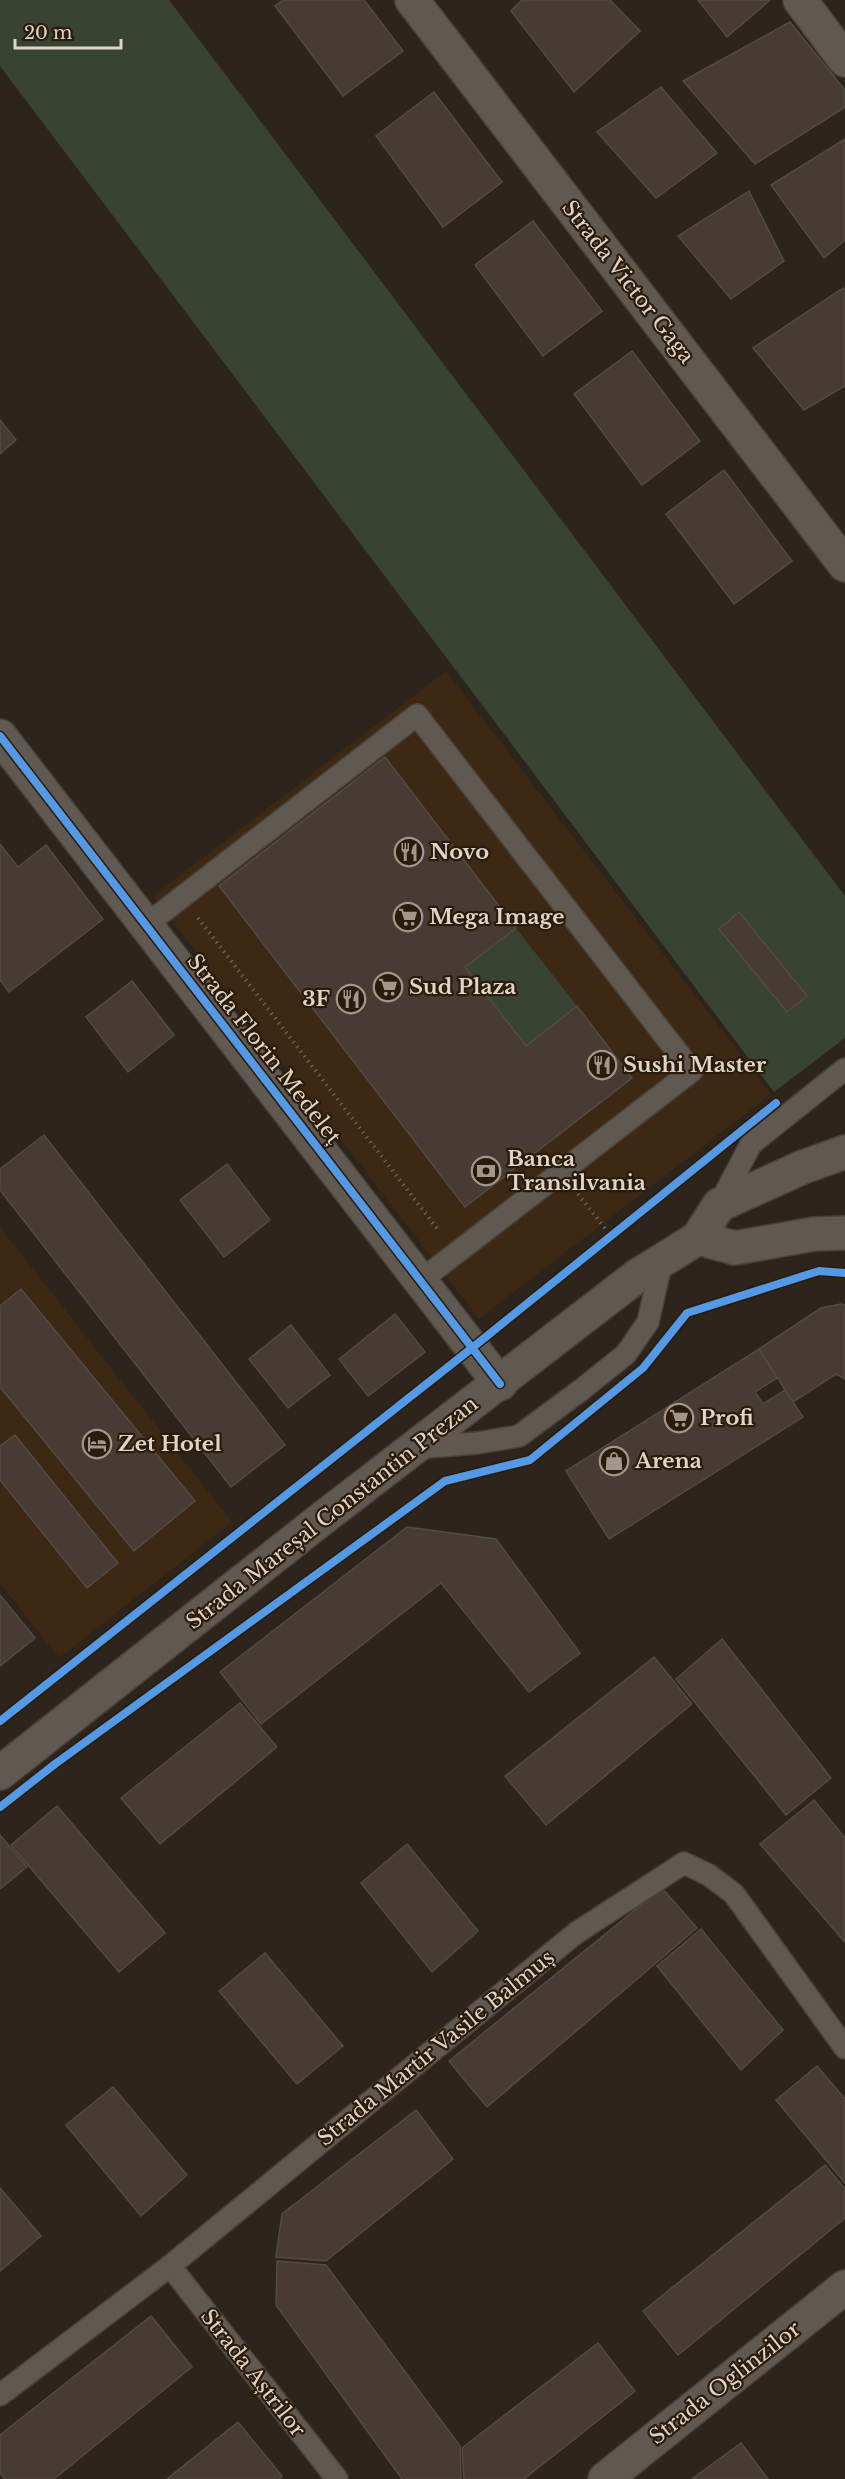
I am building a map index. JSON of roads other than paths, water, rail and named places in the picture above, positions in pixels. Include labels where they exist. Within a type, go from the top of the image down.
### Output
[{"type":"street","name":"Strada Victor Gaga","points":[[412,0],[845,565]]},
{"type":"street","points":[[800,0],[845,60]]},
{"type":"street","name":"Strada Florin Medeleț","points":[[0,736],[500,1384]]},
{"type":"street","points":[[719,1205],[803,1167],[845,1152]]},
{"type":"street","name":"Strada Mareșal Constantin Prezan","points":[[0,1773],[637,1276],[698,1238],[719,1205]]},
{"type":"street","points":[[698,1238],[735,1248],[814,1234],[845,1233]]},
{"type":"street","name":"Strada Oglinzilor","points":[[605,2479],[845,2288]]},
{"type":"lane","points":[[146,925],[417,715],[692,1071],[420,1281]]},
{"type":"lane","points":[[719,1205],[751,1144],[845,1069]]},
{"type":"lane","points":[[415,1448],[477,1443],[519,1436],[581,1390],[626,1354],[648,1323],[663,1260]]},
{"type":"lane","name":"Strada Martir Vasile Balmuș","points":[[0,2395],[170,2266],[576,1933],[684,1863],[709,1875],[734,1894],[845,2048]]},
{"type":"lane","name":"Strada Aștrilor","points":[[170,2266],[337,2479]]},
{"type":"place","name":"Novo","points":[[409,852]]},
{"type":"place","name":"Mega Image","points":[[408,917]]},
{"type":"place","name":"Sud Plaza","points":[[388,987]]},
{"type":"place","name":"3F","points":[[351,999]]},
{"type":"place","name":"Sushi Master","points":[[602,1065]]},
{"type":"place","name":"Banca Transilvania","points":[[486,1171]]},
{"type":"place","name":"Profi","points":[[679,1418]]},
{"type":"place","name":"Zet Hotel","points":[[97,1444]]},
{"type":"place","name":"Arena","points":[[614,1461]]}]
